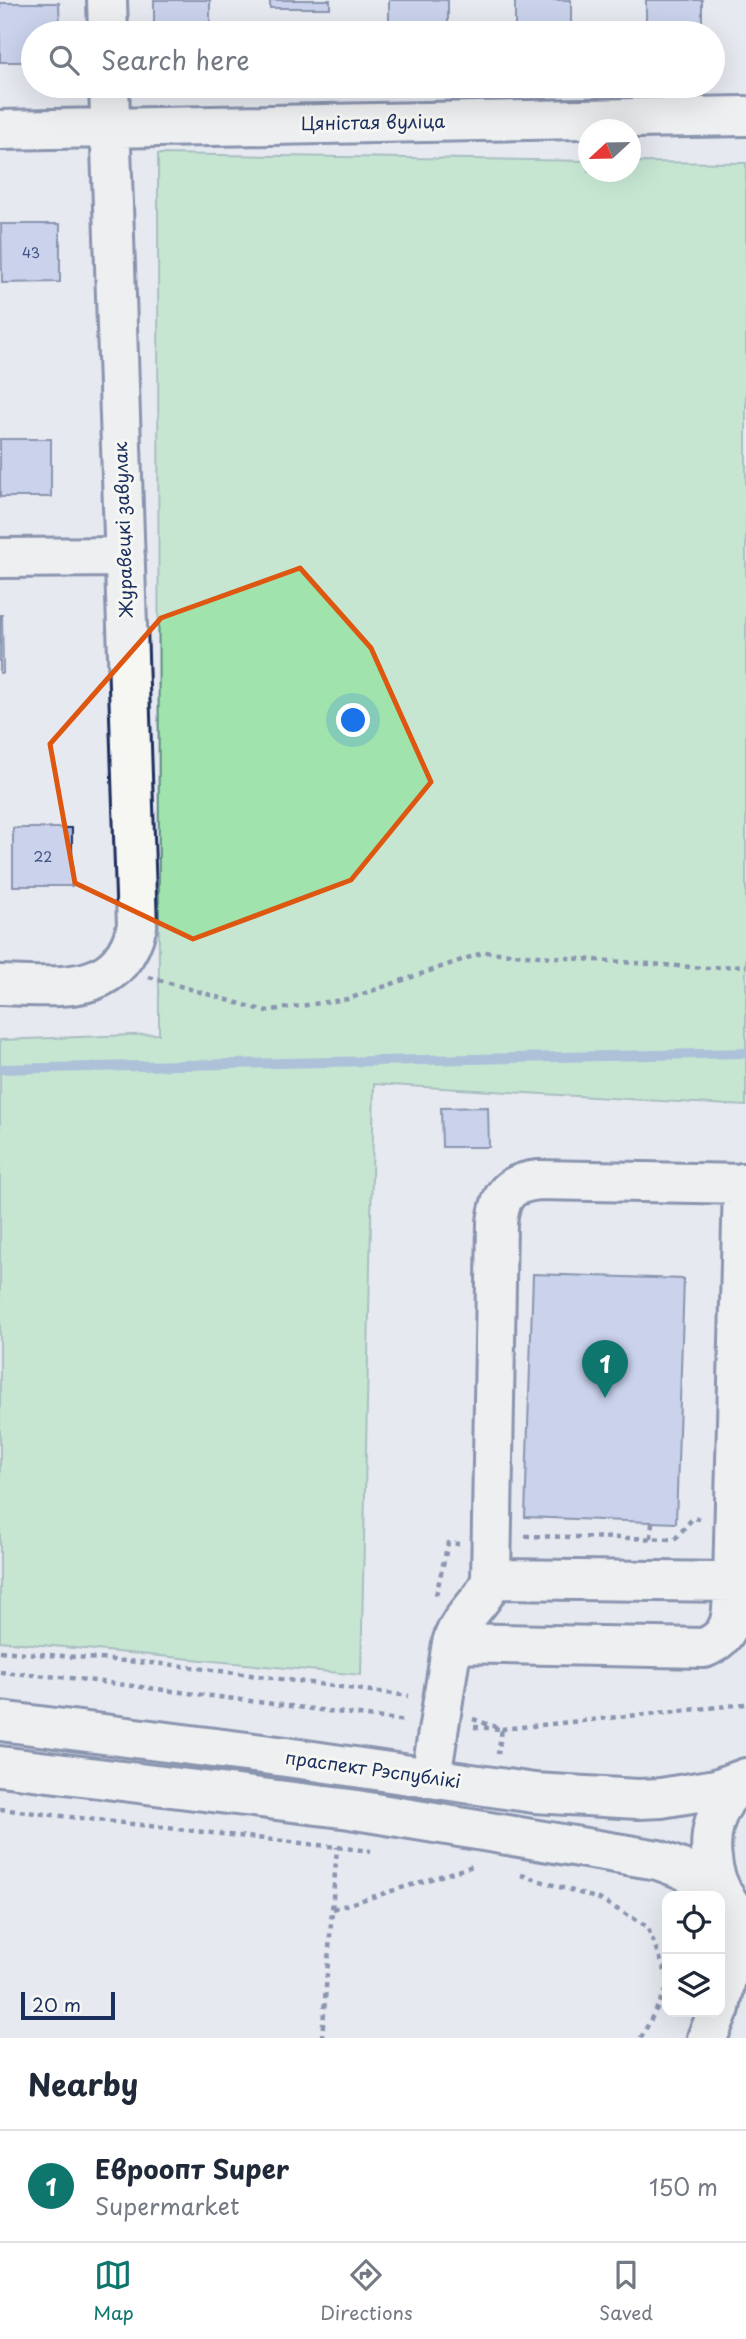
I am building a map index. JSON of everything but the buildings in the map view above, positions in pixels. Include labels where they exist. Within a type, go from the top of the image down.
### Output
[{"type":"street","points":[[107,0],[108,21]]},
{"type":"street","name":"Журавецкі завулак","points":[[109,98],[138,907],[133,942],[116,968]]},
{"type":"street","name":"Цяністая вуліца","points":[[0,130],[746,116]]},
{"type":"street","points":[[0,558],[125,557]]},
{"type":"street","points":[[0,985],[66,986],[101,977],[116,968]]},
{"type":"street","points":[[431,1777],[452,1643],[459,1624],[484,1594],[491,1579],[496,1223],[502,1198],[511,1188],[524,1181],[539,1180],[744,1183],[733,1582],[729,1626],[724,1636],[705,1648],[452,1643]]},
{"type":"street","points":[[491,1579],[733,1582]]},
{"type":"street","name":"праспект Рэспублікі","points":[[0,1721],[534,1793],[638,1799],[691,1794],[745,1779]]},
{"type":"street","points":[[0,1766],[350,1809],[658,1860],[682,1869],[732,1905]]},
{"type":"street","name":"праспект Рэспублікі","points":[[725,1982],[731,1954],[732,1905],[711,1858],[713,1829],[724,1801],[745,1779]]},
{"type":"street","name":"праспект Рэспублікі","points":[[707,2038],[716,2017]]},
{"type":"path","points":[[116,968],[265,1011],[348,999],[485,952],[705,968],[746,965]]},
{"type":"path","points":[[651,1538],[652,1522]]},
{"type":"path","points":[[0,1651],[188,1667],[414,1696],[440,1716],[502,1729]]},
{"type":"path","points":[[0,1672],[440,1716],[502,1729],[746,1704]]},
{"type":"path","points":[[496,1765],[502,1729]]},
{"type":"path","points":[[0,1809],[376,1852]]},
{"type":"path","points":[[322,2038],[337,1847]]},
{"type":"path","points":[[333,1909],[481,1863],[468,1862]]},
{"type":"path","points":[[520,1875],[599,1899],[648,1926],[662,1963]]},
{"type":"path","points":[[641,2038],[662,1998]]},
{"type":"highlighted area","points":[[300,568],[371,648],[431,782],[351,880],[193,939],[75,883],[50,744],[161,618]]},
{"type":"green space","points":[[158,154],[578,161],[578,182],[641,182],[641,162],[746,163],[746,1106],[374,1084],[361,1675],[0,1641],[0,1040],[159,1034]]},
{"type":"waterway","points":[[0,1069],[746,1053]]},
{"type":"place","name":"Евроопт Super","points":[[605,1398]]}]
